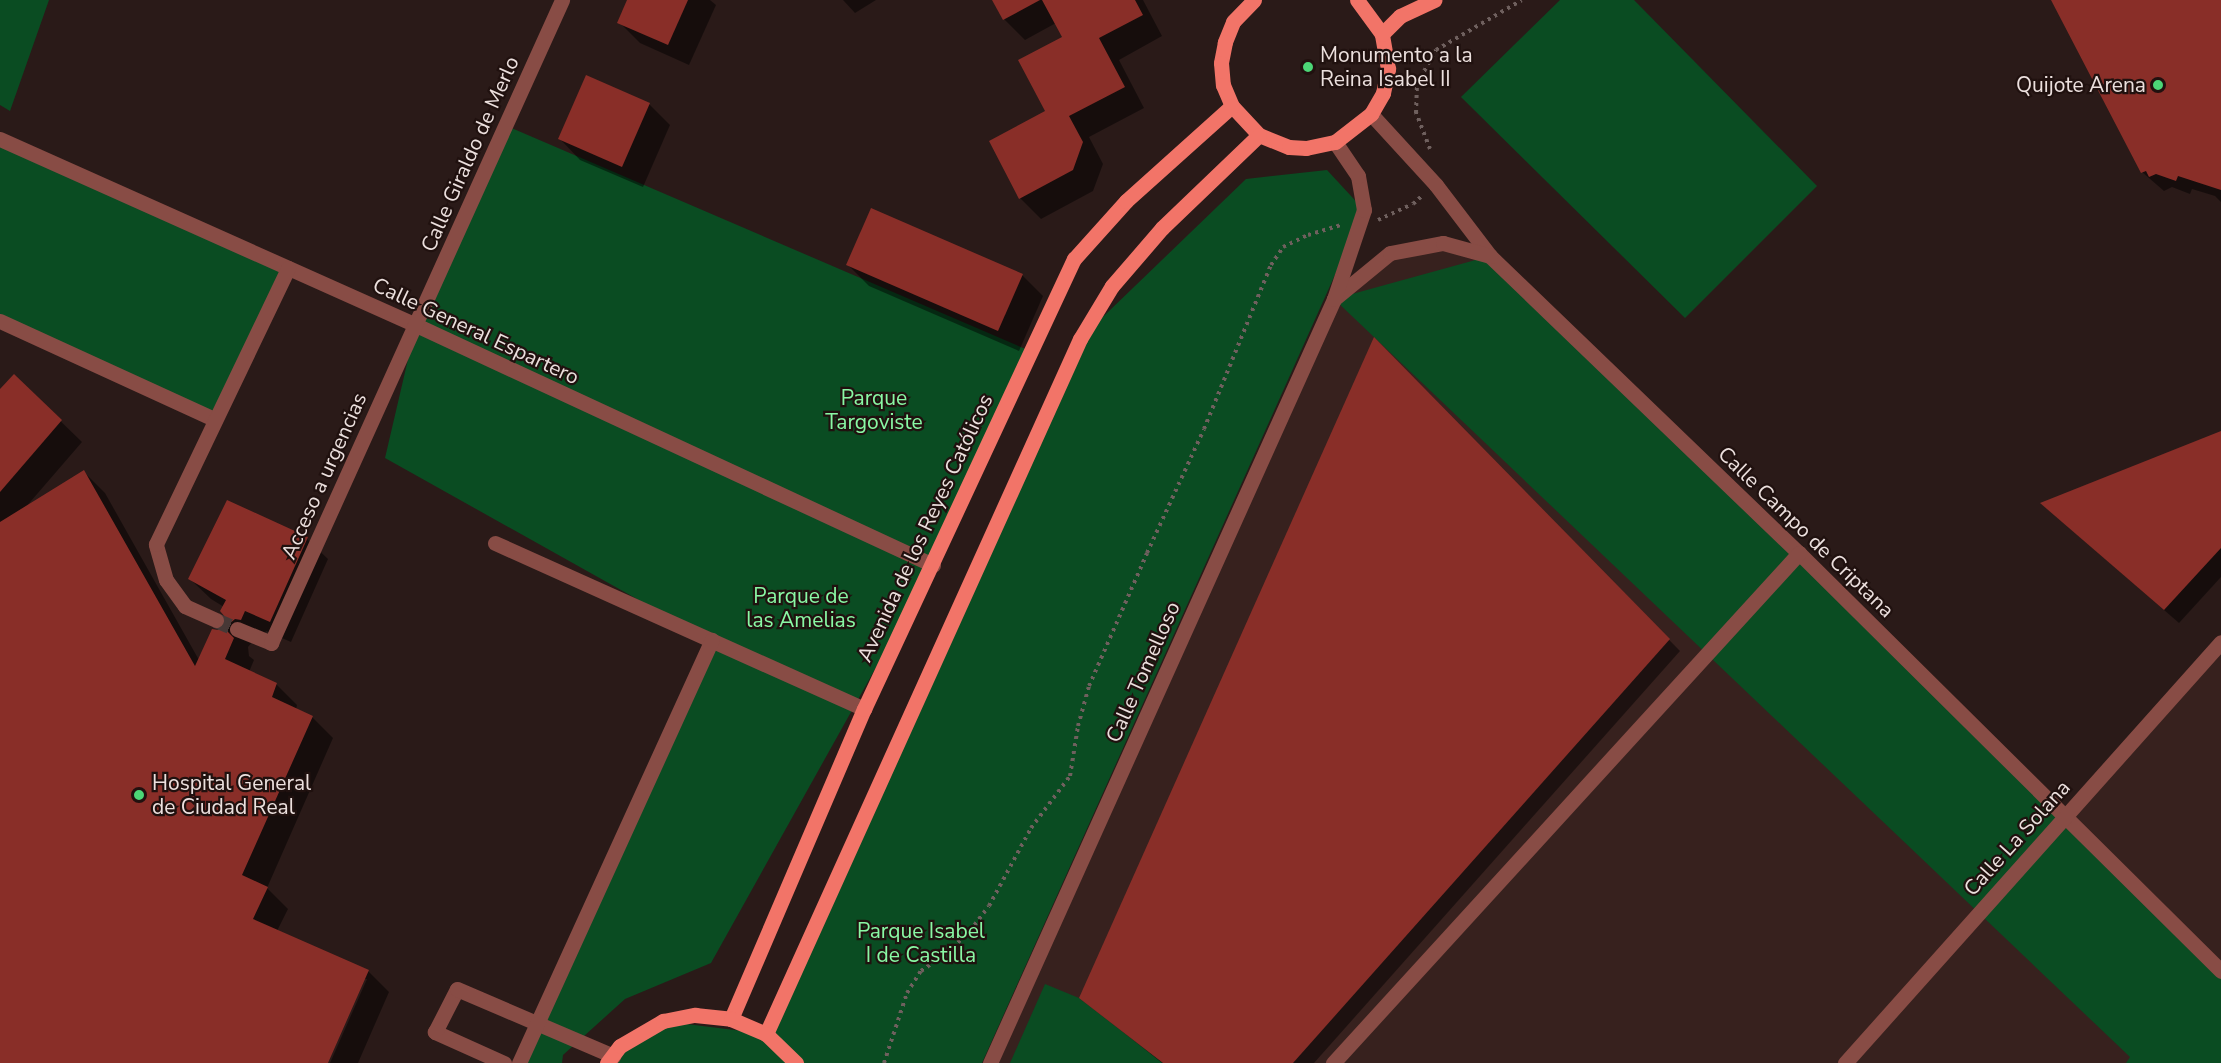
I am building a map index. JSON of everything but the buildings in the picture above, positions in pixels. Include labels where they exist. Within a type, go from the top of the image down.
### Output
[{"type":"main road","points":[[1254,0],[1233,22],[1225,42],[1221,63],[1223,85],[1232,106],[1259,135],[1289,147],[1306,148],[1335,142],[1371,114],[1383,93],[1388,69],[1382,34],[1357,0]]},
{"type":"main road","points":[[1382,34],[1400,16],[1435,0]]},
{"type":"main road","name":"Avenida de los Reyes Católicos","points":[[731,1019],[864,709],[1074,259],[1126,201],[1232,106]]},
{"type":"main road","points":[[766,1034],[1080,339],[1112,286],[1162,228],[1259,135]]},
{"type":"main road","points":[[610,1059],[620,1046],[663,1021],[695,1015],[731,1019],[766,1034],[796,1063]]},
{"type":"street","name":"Calle Giraldo de Merlo","points":[[416,325],[562,0]]},
{"type":"street","name":"Calle Campo de Criptana","points":[[1371,114],[1432,181],[1490,256],[1799,553],[2221,971]]},
{"type":"street","name":"Calle General Espartero","points":[[0,139],[416,325],[933,565]]},
{"type":"street","name":"Calle Tomelloso","points":[[990,1063],[1334,299],[1364,210],[1358,176],[1335,142]]},
{"type":"street","name":"Calle Tomelloso","points":[[1334,299],[1390,253],[1443,243],[1490,256]]},
{"type":"street","points":[[216,620],[185,606],[166,580],[156,544],[288,268]]},
{"type":"street","points":[[0,321],[214,419]]},
{"type":"street","name":"Acceso a urgencias","points":[[237,629],[271,643],[416,325]]},
{"type":"street","points":[[495,543],[864,709]]},
{"type":"street","points":[[1333,1063],[1799,553]]},
{"type":"street","points":[[519,1063],[712,640]]},
{"type":"street","name":"Calle La Solana","points":[[1845,1063],[2221,642]]},
{"type":"street","points":[[504,1063],[435,1032],[457,989],[537,1023],[610,1059]]},
{"type":"path","points":[[1431,151],[1416,112],[1417,84],[1436,50],[1522,0]]},
{"type":"path","points":[[884,1063],[907,993],[921,971],[947,953],[970,931],[989,906],[1031,828],[1070,776],[1078,726],[1089,686],[1204,429],[1271,265],[1283,247],[1308,235],[1338,225],[1359,225],[1387,218],[1413,204],[1425,194],[1432,181]]},
{"type":"shaded area","points":[[1443,243],[1490,256],[2065,815],[2221,647],[2221,1063],[990,1063],[1334,299],[1390,253]]},
{"type":"green space","points":[[0,0],[49,0],[10,111],[0,105]]},
{"type":"green space","points":[[1560,0],[1634,0],[1817,186],[1685,318],[1461,97]]},
{"type":"green space","points":[[507,126],[1030,351],[933,565],[711,963],[625,999],[563,1055],[562,1063],[519,1063],[712,641],[385,458],[416,325]]},
{"type":"green space","points":[[0,140],[288,268],[214,419],[0,315]]},
{"type":"green space","name":"Parque Isabel I de Castilla","points":[[1327,170],[1364,210],[982,1063],[610,1063],[663,1021],[766,1034],[1080,339],[1246,179]]},
{"type":"green space","points":[[1490,256],[2221,974],[2221,1063],[2126,1063],[2130,1057],[1334,299]]},
{"type":"green space","points":[[1045,984],[1079,998],[1163,1063],[1010,1063]]},
{"type":"tunnel","points":[[216,620],[237,629]]},
{"type":"place","name":"Monumento a la Reina Isabel II","points":[[1308,67]]},
{"type":"place","name":"Quijote Arena","points":[[2158,85]]},
{"type":"place","name":"Hospital General de Ciudad Real","points":[[139,795]]},
{"type":"park label","name":"Parque Targoviste","points":[[874,410]]},
{"type":"park label","name":"Parque de las Amelias","points":[[801,608]]}]
